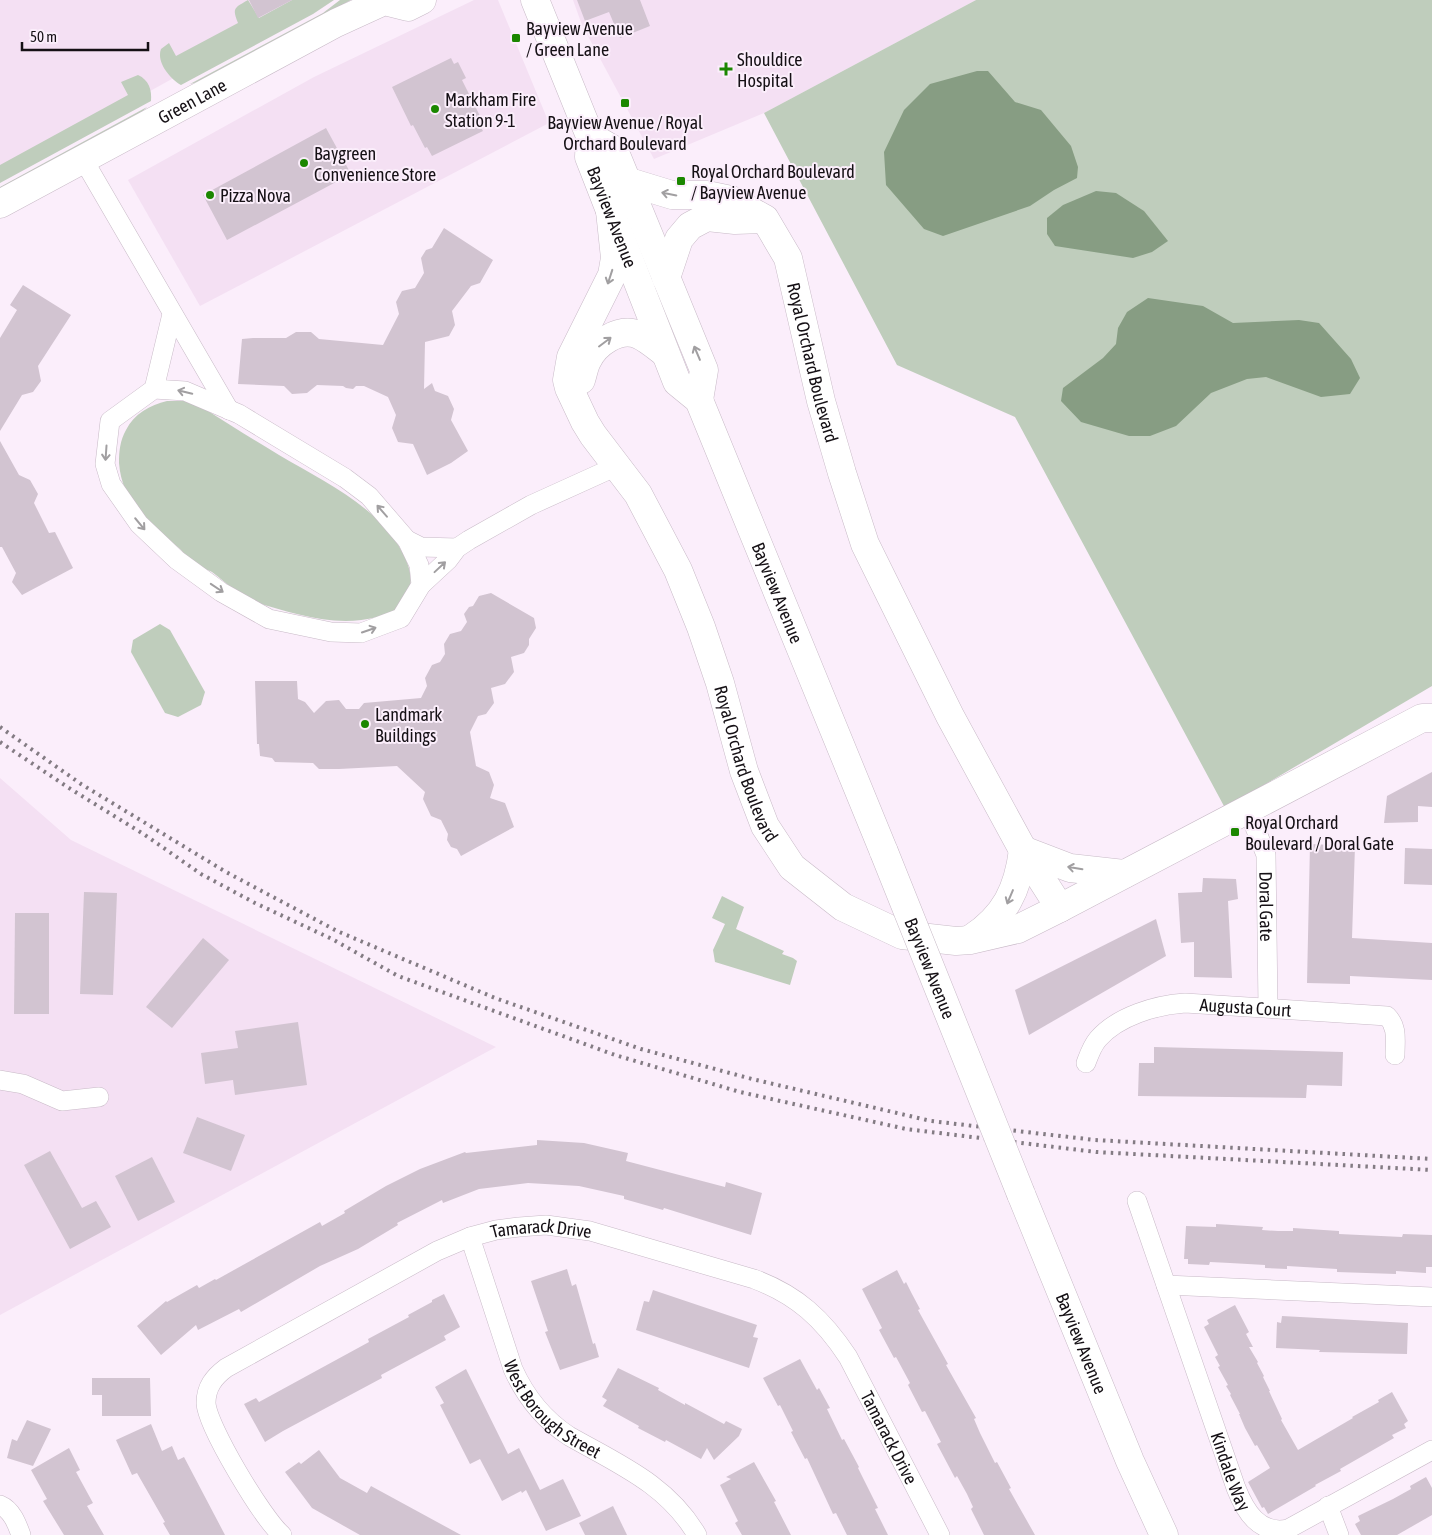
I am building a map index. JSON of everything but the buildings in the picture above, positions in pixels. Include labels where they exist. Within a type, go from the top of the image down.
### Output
[{"type":"street","name":"Green Lane","points":[[0,204],[336,22],[384,1],[408,7],[422,0]]},
{"type":"street","name":"Bayview Avenue","points":[[535,0],[590,136],[588,157],[665,353],[677,382],[699,400],[1130,1461],[1164,1535]]},
{"type":"street","name":"Bayview Avenue","points":[[590,136],[614,150],[704,370],[699,400]]},
{"type":"street","points":[[83,159],[229,410]]},
{"type":"street","points":[[626,181],[672,196],[707,195],[731,200],[765,219]]},
{"type":"street","name":"Royal Orchard Boulevard","points":[[610,211],[615,258],[612,275],[571,357],[567,380],[573,398],[593,435],[638,494],[678,570],[702,627],[720,683],[744,771],[765,826],[792,867],[843,907],[902,935],[956,941],[970,940],[1018,929],[1422,718],[1432,718]]},
{"type":"street","points":[[666,278],[679,238],[690,226],[707,218],[735,220],[765,219]]},
{"type":"street","name":"Royal Orchard Boulevard","points":[[765,219],[788,258],[821,401],[865,544],[950,716],[1023,850],[1060,908]]},
{"type":"street","points":[[176,320],[154,389],[110,421],[105,464],[111,484],[139,524],[177,560],[221,592],[270,619],[331,632],[362,633],[401,618],[421,585],[448,560],[457,548],[517,512],[617,466]]},
{"type":"street","points":[[573,398],[582,378],[587,360],[605,340],[615,335],[637,334],[665,353]]},
{"type":"street","points":[[154,389],[185,391],[240,414],[345,478],[369,496],[407,540],[419,565],[421,585]]},
{"type":"street","points":[[407,540],[421,547],[457,548]]},
{"type":"street","name":"Doral Gate","points":[[1248,810],[1266,854],[1268,1008]]},
{"type":"street","points":[[970,940],[986,929],[1008,904],[1021,866],[1023,850],[1070,868],[1124,874]]},
{"type":"street","name":"Augusta Court","points":[[1086,1063],[1091,1050],[1099,1038],[1112,1028],[1142,1012],[1164,1005],[1185,1003],[1387,1016],[1393,1022],[1394,1027],[1394,1055]]},
{"type":"street","points":[[0,1080],[23,1084],[62,1101],[99,1097]]},
{"type":"street","name":"Kindale Way","points":[[1137,1201],[1236,1488],[1246,1510],[1263,1529],[1275,1532],[1288,1529],[1432,1450]]},
{"type":"street","name":"Tamarack Drive","points":[[282,1535],[256,1504],[212,1424],[206,1405],[207,1395],[210,1384],[217,1375],[226,1368],[437,1251],[470,1237],[519,1227],[546,1226],[590,1231],[754,1279],[788,1294],[819,1319],[834,1335],[848,1357],[940,1535]]},
{"type":"street","name":"West Borough Street","points":[[470,1237],[513,1370],[536,1408],[557,1428],[569,1436],[651,1483],[675,1505],[697,1535]]},
{"type":"street","points":[[1166,1284],[1432,1298]]},
{"type":"street","points":[[0,1505],[5,1507],[15,1520],[21,1535]]},
{"type":"street","points":[[1328,1506],[1339,1535]]},
{"type":"shaded area","points":[[0,0],[315,0],[0,174]]},
{"type":"shaded area","points":[[248,0],[259,18],[292,0],[334,0],[313,14],[181,85],[173,79],[162,65],[160,59],[161,49],[169,43],[176,56],[238,23],[235,9]]},
{"type":"shaded area","points":[[340,0],[351,0],[202,81],[190,84],[323,13]]},
{"type":"shaded area","points":[[474,0],[498,0],[549,123],[200,306],[128,180],[314,77]]},
{"type":"shaded area","name":"Shouldice Hospital","points":[[573,0],[976,0],[764,113],[654,159],[582,25]]},
{"type":"shaded area","points":[[976,0],[1432,0],[1432,686],[1225,808],[1015,417],[897,365],[764,113]]},
{"type":"shaded area","points":[[977,71],[988,71],[1015,102],[1041,110],[1071,146],[1078,167],[1077,178],[1030,206],[943,236],[924,229],[886,185],[884,152],[904,110],[930,84]]},
{"type":"shaded area","points":[[138,75],[149,86],[151,101],[0,183],[0,165],[128,95],[121,82]]},
{"type":"shaded area","points":[[147,107],[140,114],[0,190],[0,187]]},
{"type":"shaded area","points":[[1096,191],[1116,193],[1144,211],[1168,241],[1152,252],[1133,258],[1055,246],[1047,234],[1047,218],[1063,205]]},
{"type":"shaded area","points":[[1148,298],[1203,306],[1233,323],[1299,320],[1319,323],[1351,359],[1360,378],[1350,394],[1321,397],[1266,377],[1247,379],[1211,393],[1176,426],[1150,436],[1129,436],[1081,422],[1061,401],[1063,388],[1103,358],[1116,344],[1118,328],[1127,312]]},
{"type":"shaded area","points":[[167,401],[188,401],[205,409],[331,485],[368,511],[391,535],[406,560],[411,578],[406,601],[401,608],[390,614],[362,620],[331,620],[300,615],[249,600],[212,572],[193,564],[180,549],[140,512],[132,502],[121,477],[119,463],[121,442],[129,424],[143,411]]},
{"type":"shaded area","points":[[160,624],[170,630],[205,692],[201,705],[178,717],[165,713],[131,652],[133,640]]},
{"type":"shaded area","points":[[0,778],[71,840],[496,1047],[0,1315]]},
{"type":"shaded area","points":[[722,896],[744,907],[736,929],[784,951],[782,954],[797,961],[790,985],[715,962],[713,950],[725,924],[712,918]]},
{"type":"railway","points":[[0,727],[81,784],[226,872],[337,931],[495,998],[641,1049],[752,1079],[931,1121],[1095,1140],[1432,1159]]},
{"type":"railway","points":[[0,742],[145,835],[201,874],[255,903],[332,939],[398,976],[615,1055],[740,1092],[906,1129],[1096,1152],[1432,1170]]},
{"type":"place","name":"Bayview Avenue / Green Lane","points":[[516,38]]},
{"type":"place","name":"Shouldice Hospital","points":[[726,69]]},
{"type":"place","name":"Bayview Avenue / Royal Orchard Boulevard","points":[[625,103]]},
{"type":"place","name":"Markham Fire Station 9-1","points":[[435,109]]},
{"type":"place","name":"Baygreen Convenience Store","points":[[304,163]]},
{"type":"place","name":"Royal Orchard Boulevard / Bayview Avenue","points":[[681,181]]},
{"type":"place","name":"Pizza Nova","points":[[210,195]]},
{"type":"place","name":"Landmark Buildings","points":[[365,724]]},
{"type":"place","name":"Royal Orchard Boulevard / Doral Gate","points":[[1235,832]]}]
